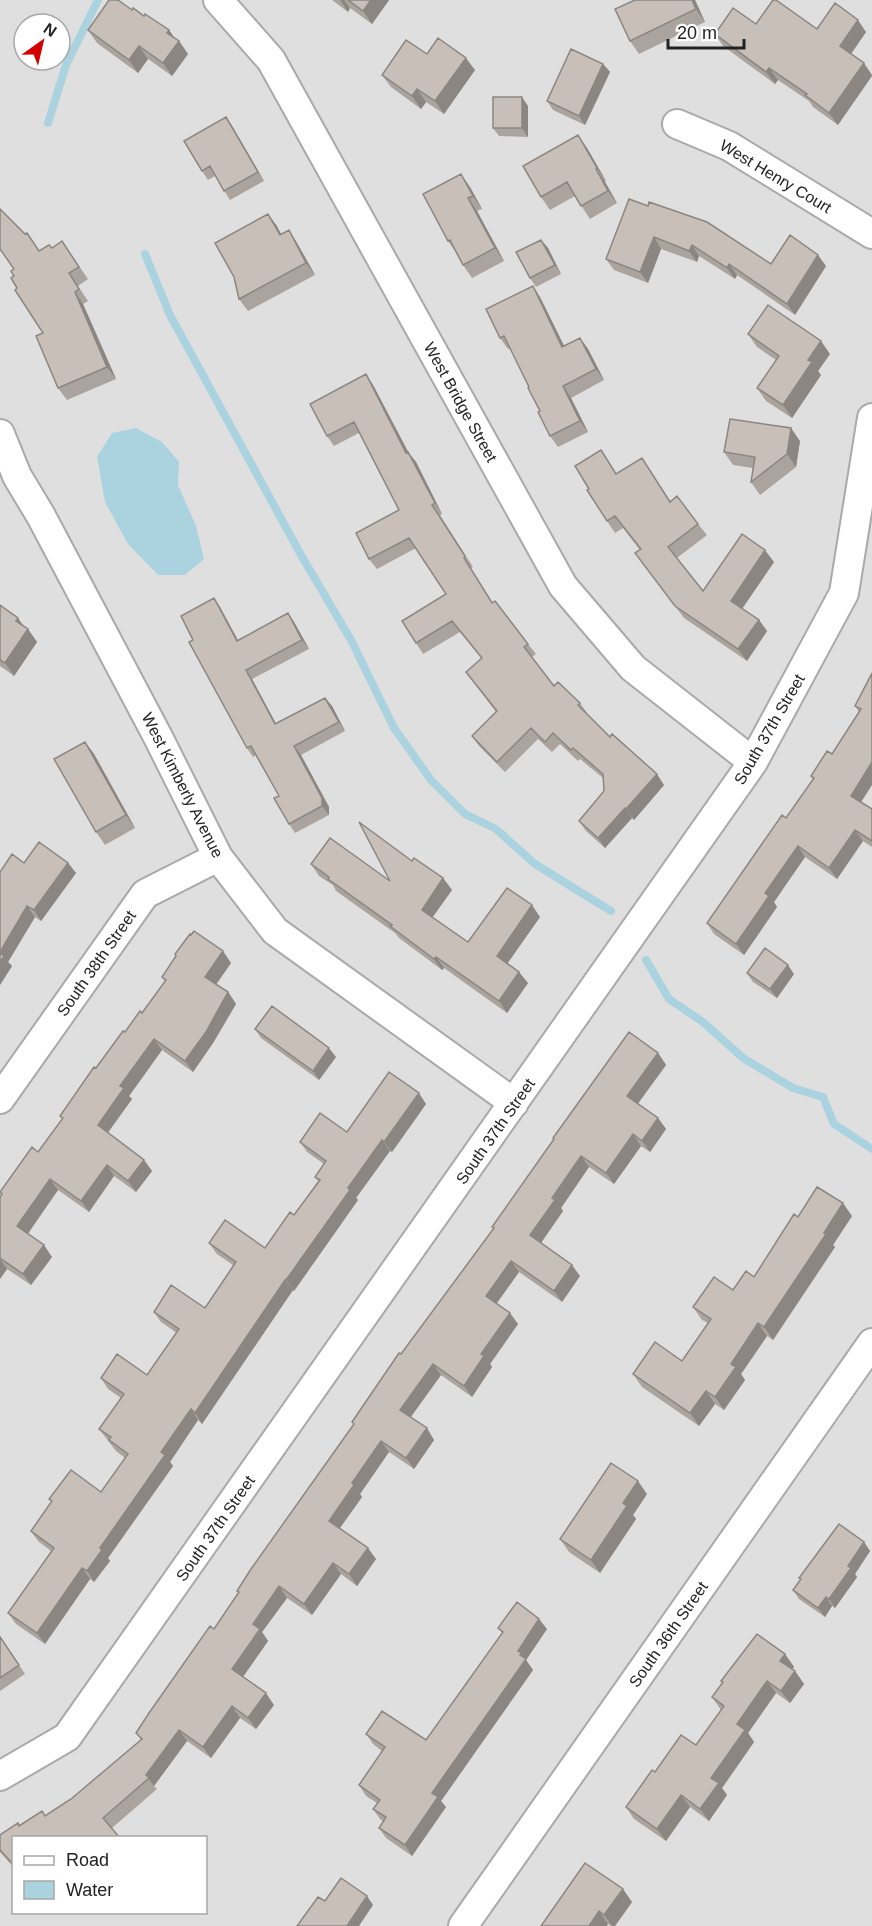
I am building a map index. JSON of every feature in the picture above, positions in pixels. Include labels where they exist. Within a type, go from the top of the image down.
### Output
[{"type":"street","name":"West Bridge Street","points":[[218,0],[271,60],[563,586],[633,668],[753,762]]},
{"type":"street","name":"West Henry Court","points":[[677,124],[729,146],[872,234]]},
{"type":"street","name":"South 37th Street","points":[[0,1776],[67,1737],[753,762],[844,594],[872,418]]},
{"type":"street","name":"West Kimberly Avenue","points":[[0,434],[9,483],[41,516],[218,856],[275,931],[514,1103]]},
{"type":"street","name":"South 38th Street","points":[[0,1099],[145,894],[218,856]]},
{"type":"street","name":"South 36th Street","points":[[463,1926],[872,1343]]},
{"type":"shaded area","points":[[0,0],[872,0],[872,1926],[0,1926]]},
{"type":"water","points":[[136,428],[162,442],[179,462],[178,485],[196,526],[204,559],[185,575],[158,575],[128,544],[105,502],[97,457],[112,433]]},
{"type":"building","points":[[109,0],[118,0],[132,10],[133,8],[144,16],[145,14],[169,30],[167,33],[179,41],[163,63],[139,46],[129,60],[88,30]]},
{"type":"building","points":[[348,0],[371,0],[363,11]]},
{"type":"building","points":[[635,0],[692,0],[696,9],[630,41],[615,9]]},
{"type":"building","points":[[773,0],[817,29],[835,3],[858,20],[840,46],[864,63],[829,113],[805,95],[807,94],[769,68],[766,72],[715,34],[733,8],[756,24]]},
{"type":"building","points":[[438,38],[466,58],[435,101],[417,89],[412,96],[382,75],[406,40],[427,54]]},
{"type":"building","points":[[571,49],[603,64],[579,116],[547,101]]},
{"type":"building","points":[[493,97],[522,97],[522,128],[493,128]]},
{"type":"building","points":[[226,117],[258,172],[224,191],[210,166],[202,171],[184,141]]},
{"type":"building","points":[[578,135],[608,191],[581,206],[567,182],[541,197],[523,166]]},
{"type":"building","points":[[461,174],[473,196],[468,198],[495,248],[463,265],[423,194]]},
{"type":"building","points":[[629,199],[648,206],[649,202],[707,222],[771,264],[790,235],[818,255],[787,304],[729,264],[727,268],[692,245],[689,251],[654,237],[640,272],[606,259]]},
{"type":"building","points":[[0,209],[25,234],[27,233],[39,251],[49,245],[52,248],[62,241],[79,267],[69,273],[79,289],[75,292],[107,367],[58,388],[36,336],[43,333],[15,290],[17,288],[11,278],[14,276],[11,271],[14,269],[0,249]]},
{"type":"building","points":[[268,214],[280,235],[289,230],[306,263],[239,299],[234,277],[215,243]]},
{"type":"building","points":[[541,240],[555,265],[530,278],[516,252]]},
{"type":"building","points":[[533,286],[562,347],[580,338],[596,369],[563,386],[580,421],[550,436],[504,336],[500,338],[486,309]]},
{"type":"building","points":[[768,305],[821,341],[808,360],[812,362],[783,405],[757,388],[779,356],[748,334]]},
{"type":"building","points":[[366,374],[406,453],[408,452],[435,503],[432,505],[492,603],[495,601],[528,644],[524,647],[554,686],[558,682],[610,737],[612,734],[657,774],[598,838],[579,821],[604,791],[603,774],[553,733],[545,742],[531,728],[497,762],[472,736],[497,711],[466,672],[482,658],[452,621],[416,643],[402,621],[446,594],[409,538],[369,559],[356,533],[399,510],[354,422],[327,436],[310,404]]},
{"type":"building","points":[[730,419],[791,428],[787,454],[751,482],[755,457],[724,452]]},
{"type":"building","points":[[601,450],[616,474],[642,458],[670,502],[677,496],[698,524],[668,547],[703,591],[742,534],[765,550],[731,601],[759,620],[738,649],[675,606],[635,553],[641,549],[615,516],[607,521],[575,466]]},
{"type":"building","points":[[214,598],[237,641],[288,613],[302,640],[246,670],[275,724],[325,698],[339,722],[294,746],[322,798],[322,806],[289,824],[274,798],[279,796],[251,746],[247,748],[189,642],[193,640],[181,616]]},
{"type":"building","points":[[0,605],[18,618],[16,621],[28,629],[5,663],[0,660]]},
{"type":"building","points":[[872,673],[872,762],[851,796],[872,809],[872,841],[855,830],[829,868],[798,846],[765,893],[769,896],[736,944],[707,923],[782,815],[786,818],[814,778],[811,776],[827,751],[832,754],[861,709],[855,706]]},
{"type":"building","points":[[85,742],[126,815],[96,832],[54,759]]},
{"type":"building","points":[[359,822],[412,861],[414,858],[443,878],[422,910],[468,942],[507,888],[532,905],[497,956],[519,972],[499,1001],[436,957],[434,959],[311,864],[330,838],[390,881]]},
{"type":"building","points":[[39,842],[68,863],[34,910],[27,906],[0,952],[0,872],[12,854],[24,863]]},
{"type":"building","points":[[194,931],[223,951],[205,977],[228,992],[206,1032],[185,1061],[154,1039],[120,1086],[124,1088],[98,1125],[144,1160],[128,1181],[107,1165],[81,1201],[50,1179],[17,1226],[44,1245],[23,1274],[0,1258],[0,1197],[2,1194],[0,1192],[32,1147],[38,1152],[63,1118],[60,1116],[94,1067],[96,1068],[140,1011],[142,1013],[166,980],[162,977],[176,956],[175,954]]},
{"type":"building","points":[[765,948],[788,965],[770,989],[747,973]]},
{"type":"building","points":[[272,1006],[329,1048],[313,1071],[255,1029]]},
{"type":"building","points":[[629,1032],[658,1053],[627,1096],[658,1118],[642,1141],[633,1134],[606,1173],[581,1156],[552,1198],[555,1200],[530,1235],[572,1265],[554,1291],[511,1261],[486,1296],[510,1313],[481,1354],[484,1356],[464,1386],[433,1364],[400,1410],[427,1428],[406,1458],[381,1441],[329,1521],[368,1548],[349,1574],[333,1563],[304,1604],[279,1586],[253,1624],[260,1629],[232,1669],[266,1693],[248,1718],[232,1706],[203,1747],[179,1730],[146,1775],[149,1778],[103,1818],[118,1836],[12,1836],[12,1863],[0,1850],[0,1835],[42,1811],[45,1816],[71,1799],[142,1739],[136,1733],[149,1713],[210,1626],[214,1629],[239,1592],[237,1591],[251,1569],[354,1424],[352,1422],[399,1353],[401,1354],[494,1228],[492,1227]]},
{"type":"building","points":[[389,1072],[419,1093],[348,1188],[350,1190],[285,1280],[195,1413],[191,1409],[161,1452],[165,1455],[100,1548],[102,1550],[87,1571],[82,1568],[37,1633],[8,1613],[54,1548],[31,1531],[52,1501],[49,1499],[71,1470],[101,1492],[128,1454],[109,1440],[111,1437],[99,1429],[124,1394],[101,1378],[117,1354],[147,1375],[179,1329],[154,1312],[171,1285],[205,1308],[236,1262],[209,1243],[225,1220],[265,1248],[290,1212],[294,1215],[320,1180],[315,1177],[326,1161],[300,1142],[320,1113],[347,1132]]},
{"type":"building","points":[[817,1187],[843,1203],[824,1233],[826,1234],[764,1327],[758,1323],[731,1364],[736,1367],[715,1397],[706,1391],[690,1413],[633,1374],[655,1342],[682,1361],[711,1319],[693,1307],[714,1277],[733,1290],[746,1271],[754,1277],[794,1214],[798,1217]]},
{"type":"building","points":[[611,1463],[638,1481],[623,1503],[627,1506],[591,1560],[560,1539]]},
{"type":"building","points":[[839,1524],[864,1542],[848,1566],[851,1568],[829,1599],[826,1597],[818,1608],[793,1590],[801,1579],[799,1578]]},
{"type":"building","points":[[517,1602],[539,1619],[518,1651],[526,1659],[432,1793],[438,1797],[405,1845],[379,1828],[386,1817],[373,1809],[380,1800],[359,1785],[385,1747],[366,1734],[382,1711],[426,1740],[503,1632],[498,1628]]},
{"type":"building","points":[[757,1634],[785,1654],[780,1661],[795,1671],[781,1691],[767,1681],[737,1724],[745,1730],[711,1778],[719,1783],[700,1809],[681,1795],[657,1829],[626,1807],[681,1735],[696,1745],[724,1706],[712,1697],[723,1682],[721,1681]]},
{"type":"building","points":[[0,1637],[19,1665],[0,1678]]},
{"type":"building","points":[[585,1863],[623,1889],[604,1915],[599,1911],[589,1926],[541,1926]]},
{"type":"building","points":[[341,1878],[367,1896],[347,1926],[297,1926],[318,1897],[325,1901]]},
{"type":"waterway","points":[[48,123],[66,65],[98,0]]},
{"type":"waterway","points":[[145,254],[170,315],[301,555],[351,640],[394,728],[431,780],[465,814],[496,829],[535,864],[611,911]]},
{"type":"waterway","points":[[646,960],[669,999],[703,1022],[743,1058],[793,1088],[823,1097],[834,1124],[872,1149]]}]
